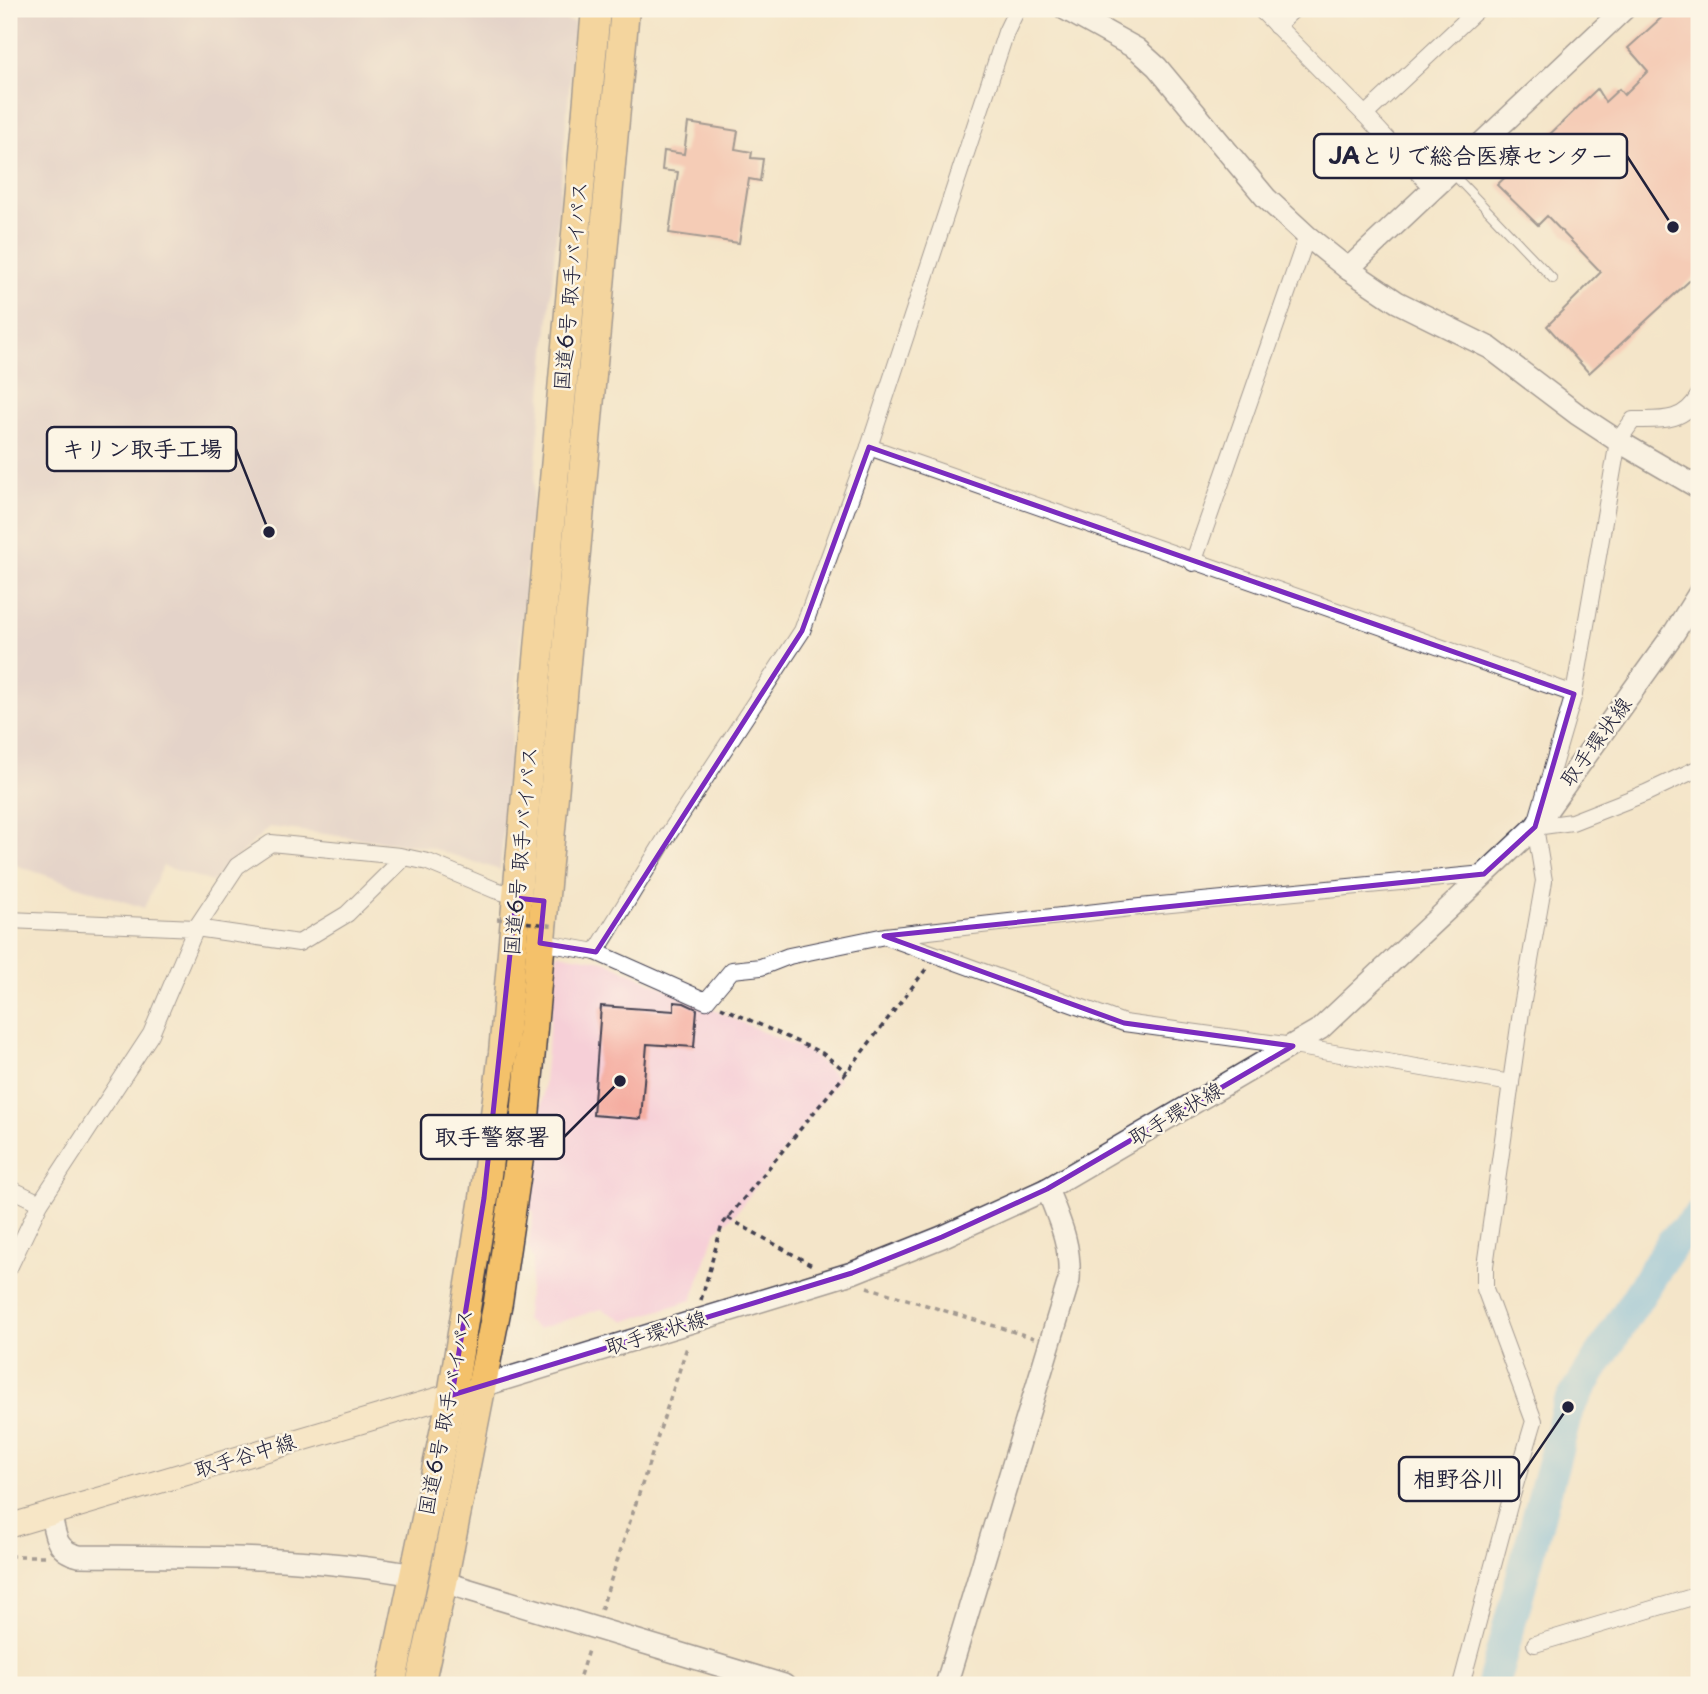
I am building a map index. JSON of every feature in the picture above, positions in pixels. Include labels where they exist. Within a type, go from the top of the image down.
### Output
[{"type":"highway","name":"国道6号 取手バイパス","points":[[420,1685],[498,1302],[525,1117],[531,988],[530,899],[596,9]]},
{"type":"highway","name":"国道6号 取手バイパス","points":[[391,1685],[452,1395],[484,1198],[531,988],[548,934],[530,899],[625,9]]},
{"type":"main road","name":"取手谷中線","points":[[9,1526],[482,1386]]},
{"type":"street","points":[[596,952],[664,841],[802,631],[869,447],[1006,32],[1017,9]]},
{"type":"street","points":[[1065,9],[1138,49],[1157,67],[1266,198],[1348,269],[1398,302],[1490,348],[1577,414],[1699,488]]},
{"type":"street","points":[[1260,9],[1366,115],[1433,189]]},
{"type":"street","points":[[1276,26],[1294,9]]},
{"type":"street","points":[[1366,115],[1478,9]]},
{"type":"street","points":[[1348,269],[1624,9]]},
{"type":"street","points":[[1193,563],[1307,236]]},
{"type":"street","points":[[1461,1685],[1534,1421],[1485,1289],[1485,1266],[1544,881],[1535,827],[1574,694],[1618,441],[1633,420],[1663,420],[1684,414],[1699,395]]},
{"type":"street","points":[[869,447],[1193,563],[1574,694]]},
{"type":"street","name":"取手環状線","points":[[482,1386],[836,1278],[942,1237],[1047,1189],[1320,1029],[1535,827],[1674,634],[1699,593]]},
{"type":"street","points":[[1535,827],[1572,822],[1646,793],[1699,768]]},
{"type":"street","points":[[9,1268],[40,1203],[151,1034],[196,929],[237,866],[271,843],[405,857],[428,862],[530,899]]},
{"type":"street","points":[[9,920],[196,929],[299,943],[347,914],[405,857]]},
{"type":"street","points":[[548,934],[596,952],[706,1001],[732,970],[761,967],[789,956],[885,936],[1484,874]]},
{"type":"street","points":[[885,936],[1124,1023],[1293,1046],[1511,1083]]},
{"type":"street","points":[[9,1188],[40,1203]]},
{"type":"street","points":[[946,1685],[1069,1280],[1070,1258],[1066,1237],[1047,1189]]},
{"type":"street","points":[[51,1514],[56,1541],[66,1552],[79,1556],[263,1557],[357,1566],[414,1575]]},
{"type":"street","points":[[443,1582],[783,1685]]},
{"type":"street","points":[[1535,1644],[1699,1595]]},
{"type":"lane","points":[[1451,172],[1553,279]]},
{"type":"path","points":[[497,919],[548,934]]},
{"type":"path","points":[[706,1001],[822,1053],[847,1072]]},
{"type":"path","points":[[728,1218],[836,1278],[1050,1343]]},
{"type":"path","points":[[9,1556],[53,1556],[66,1552]]},
{"type":"highlighted area","points":[[869,447],[1574,694],[1535,827],[1484,874],[884,936],[1124,1023],[1293,1046],[1047,1189],[942,1237],[852,1273],[452,1395],[484,1198],[516,898],[544,901],[540,943],[596,952],[802,631]]},
{"type":"shaded area","points":[[9,9],[533,9],[575,23],[500,870],[428,847],[269,827],[212,882],[163,866],[144,908],[9,863]]},
{"type":"shaded area","points":[[557,953],[604,961],[809,1052],[839,1079],[735,1214],[716,1231],[692,1300],[626,1321],[601,1309],[538,1329],[525,1320],[533,1260],[528,1246],[534,1212],[528,1208],[535,1171]]},
{"type":"building","points":[[1671,9],[1699,9],[1699,272],[1589,373],[1547,326],[1601,272],[1547,216],[1538,225],[1497,185],[1597,89],[1605,102],[1619,89],[1624,95],[1648,71],[1628,48]]},
{"type":"building","points":[[688,123],[738,131],[735,149],[752,152],[751,158],[763,159],[760,181],[749,179],[739,243],[669,233],[678,172],[662,170],[664,151],[684,154]]},
{"type":"building","points":[[674,1002],[697,1009],[694,1047],[647,1044],[641,1119],[593,1115],[601,1006],[674,1011]]},
{"type":"waterway","points":[[1493,1685],[1568,1407],[1672,1243],[1699,1217]]},
{"type":"place","name":"JAとりで総合医療センター","points":[[1673,227]]},
{"type":"place","name":"キリン取手工場","points":[[269,532]]},
{"type":"place","name":"取手警察署","points":[[620,1081]]},
{"type":"place","name":"相野谷川","points":[[1568,1407]]}]
